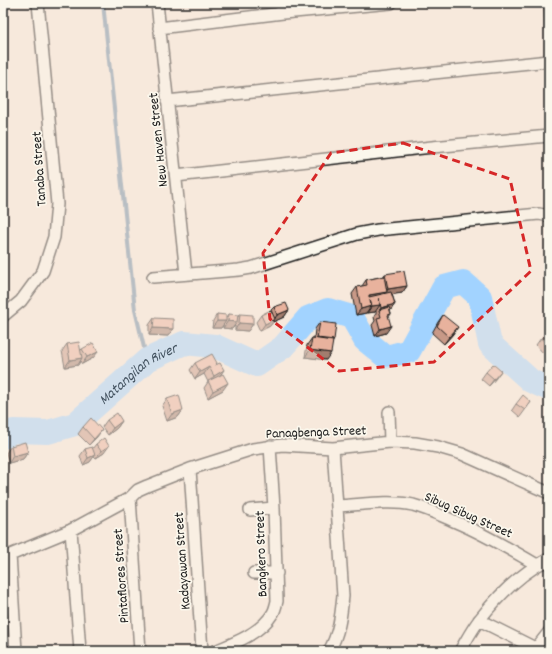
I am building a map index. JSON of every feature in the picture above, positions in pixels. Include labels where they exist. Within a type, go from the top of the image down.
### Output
[{"type":"street","name":"Tanaba Street","points":[[3,316],[21,301],[43,271],[54,237],[57,204],[38,3]]},
{"type":"street","name":"New Haven Street","points":[[157,3],[186,274]]},
{"type":"street","points":[[159,28],[282,8],[391,3]]},
{"type":"street","points":[[167,101],[549,61]]},
{"type":"street","points":[[176,176],[432,147],[549,136]]},
{"type":"street","points":[[153,277],[251,268],[357,234],[378,230],[539,214],[549,216]]},
{"type":"street","points":[[389,412],[390,442]]},
{"type":"street","name":"Panagbenga Street","points":[[6,557],[71,530],[130,498],[138,490],[190,469],[253,449],[270,446],[300,445],[333,448],[390,442],[415,443],[438,447],[462,454],[549,493]]},
{"type":"street","name":"Bangkero Street","points":[[214,651],[240,642],[261,626],[273,613],[277,601],[277,573],[270,446]]},
{"type":"street","points":[[329,651],[334,642],[341,617],[343,596],[333,448]]},
{"type":"street","name":"Kadayawan Street","points":[[190,469],[202,651]]},
{"type":"street","name":"Pintaflores Street","points":[[130,498],[140,651]]},
{"type":"street","name":"Sibug Sibug Street","points":[[337,506],[393,503],[413,505],[437,513],[470,528],[537,565]]},
{"type":"street","points":[[250,510],[274,508]]},
{"type":"street","points":[[71,530],[80,651]]},
{"type":"street","points":[[6,557],[16,651]]},
{"type":"street","points":[[460,651],[479,620],[498,599],[514,583],[537,565],[549,559]]},
{"type":"street","points":[[254,573],[277,573]]},
{"type":"street","points":[[479,620],[537,650],[549,632]]},
{"type":"highlighted area","points":[[403,143],[510,179],[531,271],[434,362],[339,371],[270,319],[263,253],[331,153]]},
{"type":"building","points":[[404,271],[407,286],[388,289],[385,274]]},
{"type":"building","points":[[384,276],[387,292],[369,295],[369,297],[391,292],[395,304],[381,308],[379,298],[380,305],[372,306],[370,300],[371,306],[361,309],[357,287],[367,285],[366,280]]},
{"type":"building","points":[[286,303],[289,310],[277,315],[274,307]]},
{"type":"building","points":[[389,307],[391,314],[388,315],[391,326],[380,329],[377,318],[381,317],[379,310]]},
{"type":"building","points":[[271,310],[275,319],[265,324],[261,315]]},
{"type":"building","points":[[217,314],[226,315],[226,321],[217,321]]},
{"type":"building","points":[[229,314],[238,315],[237,322],[228,321]]},
{"type":"building","points":[[240,314],[253,315],[253,324],[239,323]]},
{"type":"building","points":[[443,315],[458,327],[449,337],[437,326]]},
{"type":"building","points":[[154,318],[173,319],[173,329],[153,328]]},
{"type":"building","points":[[320,322],[336,324],[334,340],[317,338]]},
{"type":"building","points":[[547,332],[549,334],[548,346],[541,338]]},
{"type":"building","points":[[312,338],[333,341],[331,353],[310,350]]},
{"type":"building","points":[[79,342],[82,358],[70,360],[67,344]]},
{"type":"building","points":[[93,343],[98,352],[87,357],[82,349]]},
{"type":"building","points":[[212,354],[217,363],[215,365],[220,363],[224,370],[214,376],[209,367],[200,372],[195,363]]},
{"type":"building","points":[[493,364],[501,371],[494,379],[486,372]]},
{"type":"building","points":[[223,374],[228,383],[213,391],[208,381]]},
{"type":"building","points":[[179,395],[183,410],[172,414],[167,399]]},
{"type":"building","points":[[523,395],[531,402],[525,410],[516,404]]},
{"type":"building","points":[[117,413],[122,421],[113,428],[107,420]]},
{"type":"building","points":[[91,418],[102,430],[94,439],[83,427]]},
{"type":"building","points":[[104,438],[109,446],[101,451],[96,444]]},
{"type":"building","points":[[25,442],[28,452],[13,456],[11,446]]},
{"type":"building","points":[[92,447],[95,455],[88,458],[85,449]]},
{"type":"waterway","points":[[103,3],[135,310],[147,360]]},
{"type":"waterway","name":"Matangilan River","points":[[3,437],[13,431],[48,432],[75,424],[147,360],[184,343],[215,346],[257,365],[283,347],[308,318],[328,310],[352,317],[365,340],[386,357],[409,351],[444,287],[463,282],[480,297],[490,344],[531,381],[549,389]]}]
